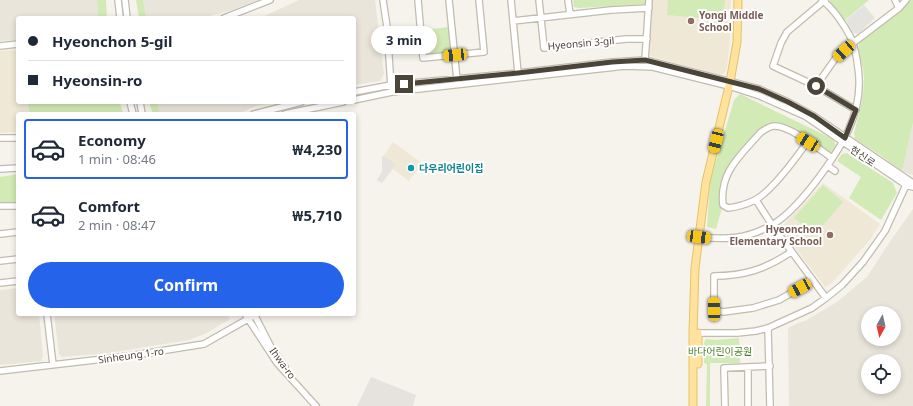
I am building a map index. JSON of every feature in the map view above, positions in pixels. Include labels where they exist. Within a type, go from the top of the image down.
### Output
[{"type":"main road","points":[[693,406],[695,268],[706,182],[730,84],[737,42],[738,0]]},
{"type":"main road","points":[[695,333],[698,406]]},
{"type":"street","points":[[118,0],[120,16]]},
{"type":"street","points":[[126,0],[127,16]]},
{"type":"street","points":[[229,16],[270,0]]},
{"type":"street","points":[[383,0],[387,27],[392,92]]},
{"type":"street","points":[[418,0],[423,58],[484,52],[480,0]]},
{"type":"street","points":[[449,0],[457,80]]},
{"type":"street","points":[[511,0],[518,73]]},
{"type":"street","name":"Hyeonsin 3-gil","points":[[539,0],[544,48],[626,39],[646,39]]},
{"type":"street","points":[[568,0],[570,14]]},
{"type":"street","points":[[645,60],[649,0]]},
{"type":"street","points":[[699,237],[720,240],[739,238],[772,226],[788,213],[807,193],[828,166],[844,140],[856,110],[860,91],[856,53],[846,28],[824,0],[787,32],[781,43],[773,66],[816,86],[856,110]]},
{"type":"street","points":[[895,0],[899,8]]},
{"type":"street","points":[[816,86],[835,58],[899,8],[906,0]]},
{"type":"street","points":[[513,21],[570,14],[649,8]]},
{"type":"street","points":[[0,46],[16,44]]},
{"type":"street","points":[[356,92],[391,85],[457,80],[612,62],[645,60],[730,84]]},
{"type":"street","points":[[356,100],[392,92],[625,66],[654,67],[730,84]]},
{"type":"street","name":"현신로","points":[[730,84],[759,89],[814,116],[844,140],[913,187]]},
{"type":"street","points":[[262,112],[293,104]]},
{"type":"street","points":[[295,112],[333,104]]},
{"type":"street","points":[[808,142],[790,166],[756,200],[734,208],[728,208],[723,205],[722,200],[730,167],[760,133],[766,129],[774,126],[786,128],[808,142],[832,158]]},
{"type":"street","points":[[0,138],[16,138]]},
{"type":"street","points":[[828,166],[835,171]]},
{"type":"street","points":[[0,168],[16,168]]},
{"type":"street","points":[[695,333],[737,333],[768,328],[806,311],[826,298],[842,285],[863,262],[885,231],[909,183]]},
{"type":"street","points":[[756,200],[772,226],[826,298]]},
{"type":"street","points":[[0,206],[16,206]]},
{"type":"street","points":[[0,234],[16,234]]},
{"type":"street","points":[[791,252],[777,261],[755,270],[733,276],[714,276],[714,309],[723,312],[760,306],[779,300],[812,279]]},
{"type":"street","points":[[0,261],[16,259]]},
{"type":"street","points":[[0,283],[16,281]]},
{"type":"street","points":[[47,316],[53,365]]},
{"type":"street","points":[[246,316],[277,363],[316,406]]},
{"type":"street","name":"Sinheung 1-ro","points":[[0,371],[129,356],[204,344],[246,316]]},
{"type":"street","name":"Ihwa-ro","points":[[255,316],[281,363],[319,406]]},
{"type":"street","points":[[768,328],[770,406]]},
{"type":"street","points":[[725,406],[724,368],[770,366]]},
{"type":"street","points":[[748,367],[748,406]]},
{"type":"shaded area","points":[[0,0],[97,0],[98,16],[16,16],[16,40],[0,41]]},
{"type":"shaded area","points":[[143,0],[259,0],[232,10],[209,16],[146,16]]},
{"type":"shaded area","points":[[299,0],[375,0],[384,74],[380,81],[356,85],[356,16],[264,16]]},
{"type":"shaded area","name":"Yongi Middle School","points":[[652,0],[731,0],[730,41],[725,73],[720,75],[651,56],[649,54]]},
{"type":"shaded area","points":[[864,5],[875,18],[858,34],[853,33],[846,20]]},
{"type":"shaded area","points":[[16,50],[16,104],[28,104],[30,112],[16,112],[16,132],[0,133],[0,51]]},
{"type":"shaded area","points":[[158,104],[268,104],[256,106],[242,112],[160,112]]},
{"type":"shaded area","points":[[913,123],[913,175],[902,171]]},
{"type":"shaded area","points":[[393,142],[422,163],[409,181],[393,169],[382,183],[377,180],[382,172],[382,158]]},
{"type":"shaded area","points":[[383,156],[396,164],[382,183],[377,180],[382,172]]},
{"type":"shaded area","name":"Hyeonchon Elementary School","points":[[823,183],[880,224],[870,240],[832,283],[825,287],[781,229],[782,226]]},
{"type":"shaded area","points":[[913,209],[913,406],[789,406],[788,328],[805,321],[837,302],[867,277]]},
{"type":"shaded area","points":[[16,288],[16,316],[39,316],[43,356],[41,361],[0,365],[0,290]]},
{"type":"shaded area","points":[[54,316],[228,316],[230,319],[205,334],[189,340],[109,353],[62,357],[59,354]]},
{"type":"shaded area","points":[[371,377],[416,395],[413,406],[357,406]]},
{"type":"green space","points":[[97,0],[106,0],[107,16],[98,16]]},
{"type":"green space","points":[[136,0],[143,0],[146,16],[139,16]]},
{"type":"green space","points":[[573,0],[648,0],[645,4],[579,8],[574,7]]},
{"type":"green space","points":[[668,0],[725,0],[723,20],[667,15]]},
{"type":"green space","points":[[830,0],[869,0],[844,21],[830,4]]},
{"type":"green space","points":[[908,0],[913,0],[913,123],[902,171],[855,139],[854,133],[861,106],[864,85],[864,74],[859,49],[860,41]]},
{"type":"green space","points":[[449,27],[451,53],[426,55],[423,30]]},
{"type":"green space","points":[[740,94],[833,139],[836,145],[830,156],[786,128],[766,129],[730,167],[723,205],[716,229],[707,227],[710,181],[734,100]]},
{"type":"green space","points":[[28,104],[120,104],[122,112],[30,112]]},
{"type":"green space","points":[[150,104],[158,104],[160,112],[152,112]]},
{"type":"green space","points":[[847,153],[893,183],[897,193],[881,220],[849,198],[861,177],[837,161],[842,154]]},
{"type":"green space","points":[[16,174],[16,202],[0,203],[0,177]]},
{"type":"green space","points":[[823,185],[843,202],[817,232],[813,233],[794,218]]},
{"type":"green space","name":"바다어린이공원","points":[[739,338],[740,363],[710,363],[710,406],[706,406],[707,364],[704,363],[704,343],[706,339],[715,340]]},
{"type":"place","name":"Yongi Middle School","points":[[691,21]]},
{"type":"place","name":"다우리어린이집","points":[[411,168]]},
{"type":"place","name":"Hyeonchon Elementary School","points":[[830,235]]},
{"type":"route","points":[[404,84],[457,80],[612,62],[645,60],[759,89],[814,116],[845,138],[856,110],[816,86]]}]
